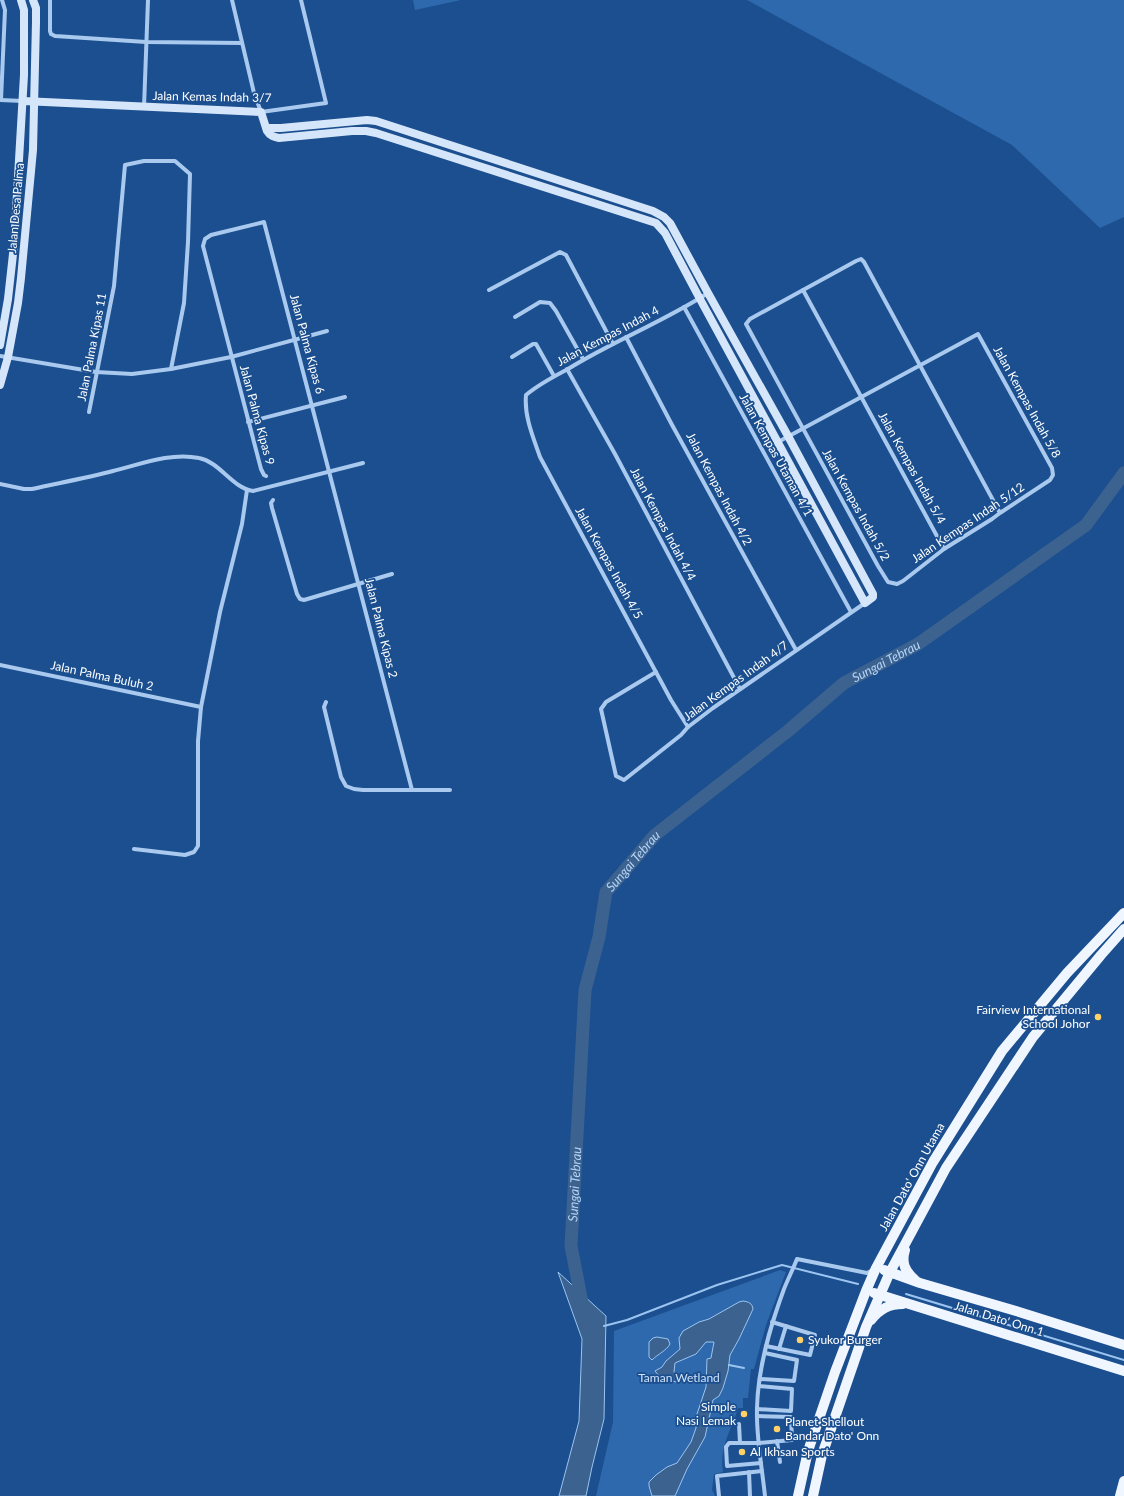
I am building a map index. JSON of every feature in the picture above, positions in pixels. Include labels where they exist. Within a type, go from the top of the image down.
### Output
[{"type":"main road","name":"Jalan Dato' Onn Utama","points":[[798,1496],[808,1451],[815,1429],[866,1291],[876,1268],[938,1156],[1002,1051],[1067,973],[1124,914]]},
{"type":"main road","points":[[813,1496],[822,1455],[866,1327],[890,1272],[946,1168],[1033,1037],[1124,929]]},
{"type":"main road","points":[[1021,1028],[1033,1037]]},
{"type":"main road","points":[[908,1239],[903,1262],[910,1275],[920,1283]]},
{"type":"main road","name":"Jalan Dato' Onn 1","points":[[876,1268],[920,1283],[1045,1319],[1124,1345]]},
{"type":"main road","name":"Jalan Dato' Onn 1","points":[[866,1291],[1124,1371]]},
{"type":"main road","points":[[866,1327],[883,1308],[893,1305],[907,1304]]},
{"type":"main road","points":[[1106,1366],[1124,1376]]},
{"type":"main road","points":[[1120,1496],[1124,1481]]},
{"type":"street","points":[[2,0],[5,10],[0,100],[23,101]]},
{"type":"street","name":"Jalan Desa Palma","points":[[0,345],[8,299],[14,245],[23,101],[24,10],[21,0]]},
{"type":"street","name":"Jalan Desa Palma","points":[[0,385],[4,356],[18,303],[22,278],[33,156],[36,22],[36,8],[34,0]]},
{"type":"street","points":[[50,0],[50,31],[55,36],[146,42],[242,43]]},
{"type":"street","points":[[144,107],[148,0]]},
{"type":"street","points":[[232,0],[254,93],[268,134],[279,138],[352,131],[376,133],[656,223],[665,233],[865,603],[870,599],[873,594],[788,436],[673,228],[664,217],[653,211],[376,121],[366,120],[266,128]]},
{"type":"street","name":"Jalan Kemas Indah 3/7","points":[[23,101],[261,112],[326,103],[301,0]]},
{"type":"street","name":"Jalan Palma Kipas 11","points":[[89,412],[114,286],[125,165],[144,161],[175,161],[190,174],[189,227],[184,303],[172,369]]},
{"type":"street","points":[[524,181],[526,170]]},
{"type":"street","name":"Jalan Palma Kipas 6","points":[[232,230],[264,222],[330,472]]},
{"type":"street","name":"Jalan Palma Kipas 9","points":[[232,230],[211,235],[205,239],[203,246],[248,422],[262,473],[266,476]]},
{"type":"street","points":[[489,290],[560,252],[563,253],[566,255],[613,344]]},
{"type":"street","points":[[803,290],[856,261],[861,259],[864,262],[1000,513]]},
{"type":"street","name":"Jalan Kempas Indah 5/4","points":[[803,290],[944,550]]},
{"type":"street","name":"Jalan Kempas Indah 5/2","points":[[803,290],[750,319],[746,324],[885,577],[888,582],[897,584]]},
{"type":"street","name":"Jalan Kempas Indah 4","points":[[525,403],[526,394],[554,376],[583,359],[700,299],[708,293]]},
{"type":"street","points":[[515,317],[540,302],[550,303],[583,359]]},
{"type":"street","name":"Jalan Kempas Utaman 4/1","points":[[684,307],[851,612]]},
{"type":"street","points":[[4,356],[96,372],[132,374],[172,369],[231,357],[327,331]]},
{"type":"street","name":"Jalan Kempas Indah 5/8","points":[[920,366],[978,334],[1052,468],[1053,475],[1050,480]]},
{"type":"street","name":"Jalan Kempas Indah 4/2","points":[[626,337],[796,650]]},
{"type":"street","points":[[512,357],[533,344],[536,344],[554,376]]},
{"type":"street","points":[[778,442],[920,366]]},
{"type":"street","name":"Jalan Kempas Indah 4/4","points":[[566,369],[615,454],[740,689]]},
{"type":"street","points":[[248,422],[345,397]]},
{"type":"street","name":"Jalan Kempas Indah 4/5","points":[[525,403],[530,426],[540,457],[656,672],[688,727]]},
{"type":"street","points":[[0,484],[24,489],[32,489],[182,455],[202,458],[247,490],[253,491],[363,464]]},
{"type":"street","name":"Jalan Palma Kipas 2","points":[[330,472],[412,790]]},
{"type":"street","name":"Jalan Kempas Indah 5/12","points":[[897,584],[944,550],[1050,480]]},
{"type":"street","points":[[134,849],[185,854],[194,852],[198,846],[198,741],[201,707],[220,612],[242,524],[247,490]]},
{"type":"street","points":[[273,500],[271,503],[272,508],[297,594],[300,598],[304,600],[392,574]]},
{"type":"street","name":"Jalan Kempas Indah 4/7","points":[[656,672],[606,702],[601,709],[616,776],[624,780],[681,735],[688,727],[740,689],[865,603]]},
{"type":"street","name":"Jalan Palma Buluh 2","points":[[0,665],[201,707]]},
{"type":"street","points":[[326,702],[324,708],[326,718],[341,777],[346,786],[358,790],[450,790]]},
{"type":"street","points":[[764,1496],[757,1416],[759,1386],[772,1322],[797,1259],[867,1273],[876,1268]]},
{"type":"street","points":[[766,1346],[810,1355],[815,1335],[772,1322]]},
{"type":"street","points":[[779,1349],[786,1326]]},
{"type":"street","points":[[760,1379],[794,1381],[797,1360],[765,1353]]},
{"type":"street","points":[[757,1409],[791,1411],[792,1389],[759,1386]]},
{"type":"street","points":[[757,1416],[791,1417],[792,1440],[729,1443],[726,1447],[727,1466],[761,1463]]},
{"type":"street","points":[[739,1424],[740,1443]]},
{"type":"street","points":[[777,1441],[780,1462]]},
{"type":"street","points":[[719,1496],[717,1476],[762,1471]]},
{"type":"street","points":[[749,1472],[750,1496]]},
{"type":"green space","points":[[413,0],[461,0],[415,10]]},
{"type":"green space","points":[[747,0],[1124,0],[1124,217],[1100,228],[1012,145]]},
{"type":"green space","name":"Taman Wetland","points":[[780,1270],[786,1272],[766,1325],[754,1369],[751,1369],[748,1398],[743,1398],[743,1408],[738,1408],[726,1439],[722,1463],[723,1472],[714,1474],[712,1490],[715,1496],[596,1496],[613,1422],[614,1331]]},
{"type":"shaded area","points":[[558,1272],[606,1316],[604,1419],[586,1496],[559,1496],[579,1421],[582,1339]]},
{"type":"shaded area","points":[[743,1301],[750,1303],[753,1309],[730,1355],[728,1371],[723,1388],[719,1396],[713,1400],[705,1437],[687,1469],[675,1496],[652,1496],[649,1482],[667,1467],[677,1463],[691,1442],[696,1428],[697,1414],[706,1387],[707,1359],[711,1358],[714,1342],[706,1342],[696,1354],[675,1363],[674,1372],[679,1379],[676,1382],[660,1377],[655,1371],[662,1367],[666,1361],[680,1349],[679,1338],[683,1331]]},
{"type":"shaded area","points":[[657,1337],[668,1339],[670,1344],[652,1360],[649,1357],[649,1342],[653,1338]]},
{"type":"waterway","name":"Sungai Tebrau","points":[[583,1308],[571,1246],[585,990],[599,937],[606,892],[655,835],[788,731],[844,683],[918,644],[1086,525],[1124,473]]},
{"type":"waterway","points":[[604,1326],[627,1320],[717,1285],[782,1265],[858,1284]]},
{"type":"waterway","points":[[906,1294],[1124,1360]]},
{"type":"waterway","points":[[729,1365],[744,1368]]},
{"type":"place","name":"Fairview International School Johor","points":[[1098,1017]]},
{"type":"place","name":"Syukor Burger","points":[[800,1340]]},
{"type":"place","name":"Simple Nasi Lemak","points":[[744,1414]]},
{"type":"place","name":"Planet Shellout Bandar Dato' Onn","points":[[777,1429]]},
{"type":"place","name":"Al Ikhsan Sports","points":[[742,1452]]}]
